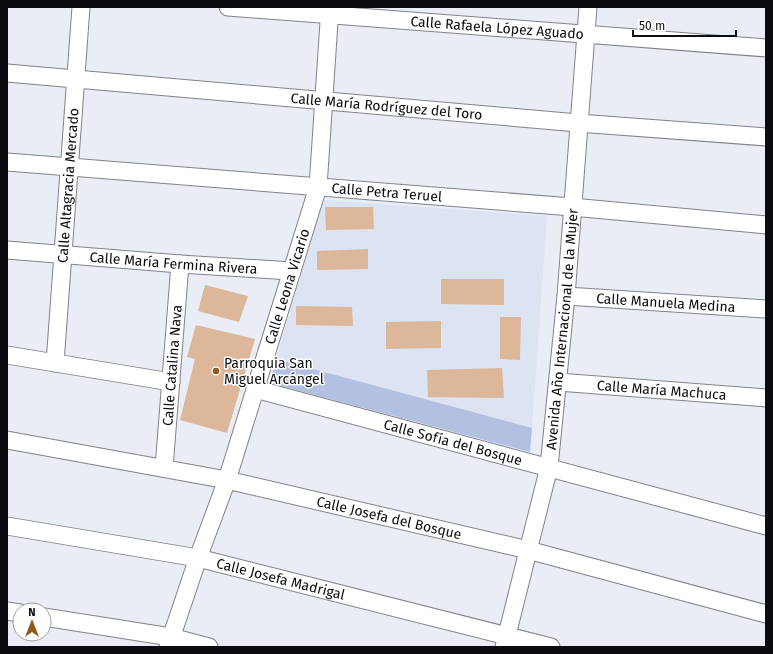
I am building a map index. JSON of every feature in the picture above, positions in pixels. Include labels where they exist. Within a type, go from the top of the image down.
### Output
[{"type":"street","name":"Calle Altagracia Mercado","points":[[55,364],[81,7]]},
{"type":"street","name":"Calle Rafaela López Aguado","points":[[228,7],[330,11],[586,34],[766,48]]},
{"type":"street","name":"Avenida Año Internacional de la Mujer","points":[[506,641],[549,467],[566,296],[588,7]]},
{"type":"street","name":"Calle Leona Vicario","points":[[170,642],[198,558],[227,480],[318,187],[330,11]]},
{"type":"street","name":"Calle María Rodríguez del Toro","points":[[7,73],[578,123],[766,137]]},
{"type":"street","name":"Calle Petra Teruel","points":[[7,162],[572,207],[766,225]]},
{"type":"street","name":"Calle María Fermina Rivera","points":[[7,250],[180,264],[292,271]]},
{"type":"street","name":"Calle Catalina Nava","points":[[164,468],[180,264]]},
{"type":"street","name":"Calle Manuela Medina","points":[[566,296],[766,309]]},
{"type":"street","points":[[7,355],[171,382]]},
{"type":"street","name":"Calle María Machuca","points":[[558,382],[766,398]]},
{"type":"street","name":"Calle Sofía del Bosque","points":[[255,389],[766,526]]},
{"type":"street","name":"Calle Josefa del Bosque","points":[[7,440],[227,480],[528,550],[766,614]]},
{"type":"street","name":"Calle Josefa Madrigal","points":[[7,526],[198,558],[506,641],[551,647]]},
{"type":"street","points":[[52,619],[170,642],[210,647]]},
{"type":"shaded area","points":[[323,200],[547,216],[532,428],[276,359]]},
{"type":"shaded area","points":[[276,359],[532,428],[530,452],[270,383]]},
{"type":"building","points":[[325,207],[373,207],[374,229],[326,230]]},
{"type":"building","points":[[368,249],[368,269],[317,270],[317,251]]},
{"type":"building","points":[[441,279],[504,279],[504,305],[441,304]]},
{"type":"building","points":[[205,285],[248,296],[239,322],[198,311]]},
{"type":"building","points":[[296,306],[352,307],[353,326],[296,325]]},
{"type":"building","points":[[500,317],[521,317],[520,360],[500,359]]},
{"type":"building","points":[[441,321],[441,348],[386,349],[386,322]]},
{"type":"building","points":[[196,325],[255,339],[227,433],[180,420],[195,359],[187,357]]},
{"type":"building","points":[[502,368],[504,398],[428,397],[427,370]]},
{"type":"place","name":"Parroquia San Miguel Arcángel","points":[[216,371]]}]
